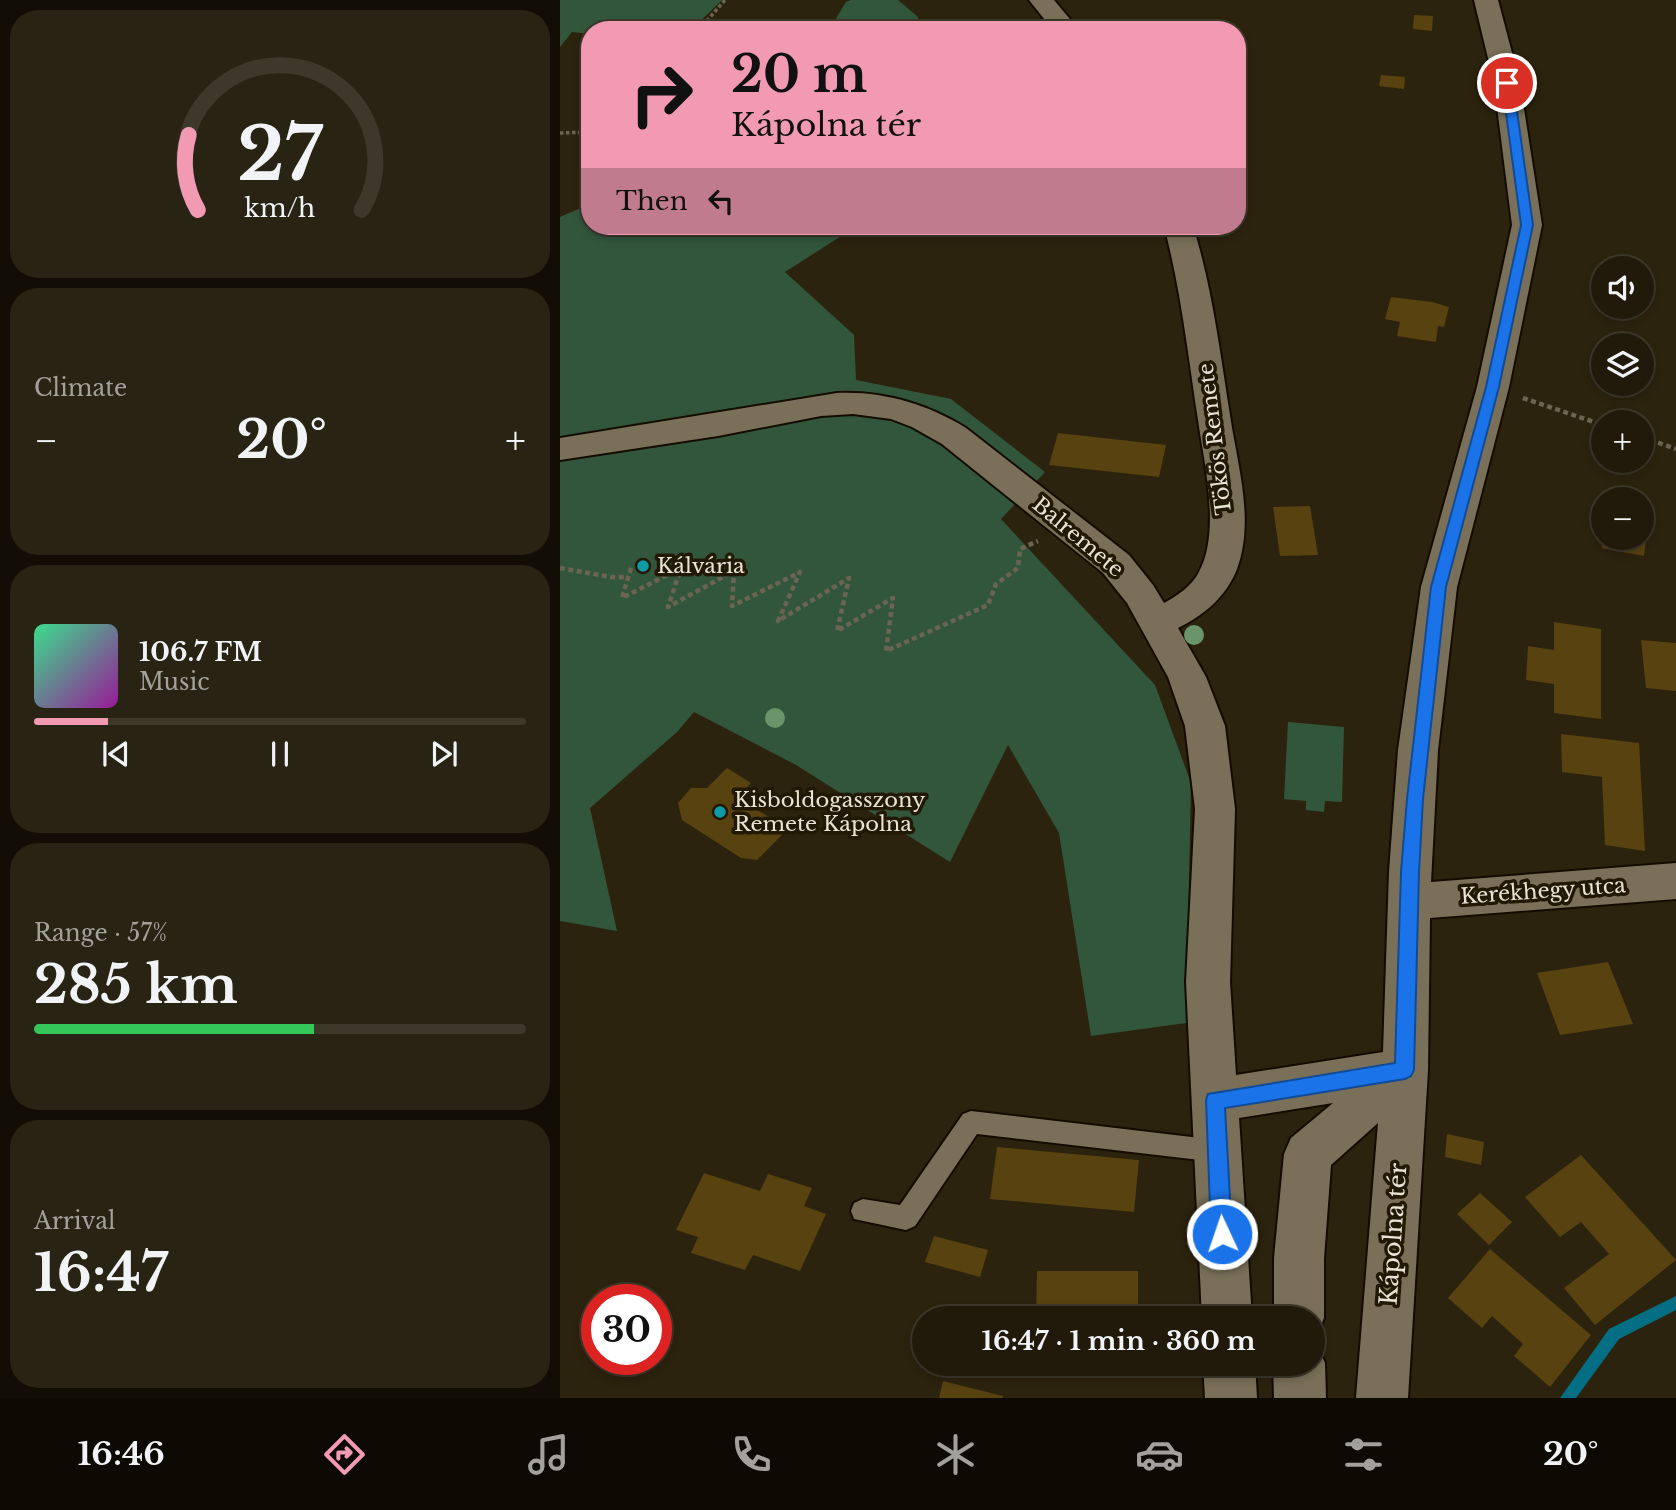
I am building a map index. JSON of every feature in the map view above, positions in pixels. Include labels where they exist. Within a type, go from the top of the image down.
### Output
[{"type":"street","points":[[1041,0],[1059,21]]},
{"type":"street","name":"Kápolna tér","points":[[1382,1398],[1405,1070],[1409,902],[1419,750],[1439,587],[1493,387],[1527,225],[1507,83],[1486,0]]},
{"type":"street","name":"Tökös Remete","points":[[1156,622],[1182,611],[1208,590],[1222,559],[1226,503],[1206,362],[1181,235]]},
{"type":"street","name":"Balremete","points":[[560,449],[670,434],[833,405],[866,404],[896,409],[931,421],[954,436],[1116,564],[1140,594],[1187,677],[1205,726],[1215,809],[1208,982],[1215,1100]]},
{"type":"street","name":"Kerékhegy utca","points":[[1409,902],[1676,881]]},
{"type":"street","points":[[1226,1306],[1215,1100],[1405,1070]]},
{"type":"street","points":[[1299,1306],[1299,1258],[1308,1154],[1405,1070]]},
{"type":"street","points":[[1230,1376],[1231,1398]]},
{"type":"street","points":[[1299,1376],[1300,1398]]},
{"type":"lane","points":[[863,1211],[906,1218],[971,1122],[1217,1151]]},
{"type":"path","points":[[707,21],[725,0]]},
{"type":"path","points":[[560,133],[581,132]]},
{"type":"path","points":[[1493,387],[1591,421]]},
{"type":"path","points":[[1654,442],[1676,449]]},
{"type":"path","points":[[631,568],[622,598],[681,568],[668,607],[734,571],[732,606],[800,572],[778,621],[849,578],[837,631],[893,598],[886,651],[988,605],[996,584],[1018,568],[1020,549],[1040,541]]},
{"type":"path","points":[[560,568],[611,578],[628,577]]},
{"type":"green space","points":[[560,0],[722,0],[700,21],[581,21],[581,33],[572,32],[560,47]]},
{"type":"green space","points":[[898,0],[918,17],[918,21],[834,21],[846,2]]},
{"type":"green space","points":[[581,208],[581,235],[843,235],[785,272],[854,335],[856,380],[951,399],[1045,472],[1001,519],[1155,685],[1191,783],[1186,1023],[1091,1036],[1059,833],[1008,745],[950,862],[796,765],[694,712],[677,732],[590,808],[617,931],[560,921],[560,217]]},
{"type":"green space","points":[[1288,722],[1344,727],[1342,802],[1325,801],[1324,812],[1306,810],[1306,801],[1284,799]]},
{"type":"building","points":[[1414,15],[1433,16],[1432,31],[1413,29]]},
{"type":"building","points":[[1381,75],[1405,77],[1404,89],[1379,86]]},
{"type":"building","points":[[1391,297],[1449,307],[1444,327],[1438,326],[1436,342],[1397,336],[1400,322],[1385,319]]},
{"type":"building","points":[[1058,433],[1166,445],[1159,477],[1049,465]]},
{"type":"building","points":[[1310,506],[1318,555],[1280,556],[1273,507]]},
{"type":"building","points":[[1612,550],[1645,550],[1644,556]]},
{"type":"building","points":[[1554,622],[1601,629],[1601,719],[1554,713],[1554,684],[1526,680],[1528,646],[1554,650]]},
{"type":"building","points":[[1641,640],[1676,643],[1676,691],[1646,688]]},
{"type":"building","points":[[1561,734],[1639,743],[1645,851],[1605,845],[1602,777],[1562,772]]},
{"type":"building","name":"Kisboldogasszony Remete Kápolna","points":[[727,768],[751,783],[737,798],[776,821],[782,835],[757,860],[741,858],[682,820],[678,803],[691,788],[707,788]]},
{"type":"building","points":[[1608,962],[1633,1024],[1560,1035],[1537,973]]},
{"type":"building","points":[[1447,1134],[1484,1142],[1481,1165],[1445,1157]]},
{"type":"building","points":[[997,1147],[1139,1160],[1134,1212],[990,1199]]},
{"type":"building","points":[[1581,1155],[1676,1260],[1595,1325],[1564,1288],[1609,1254],[1581,1222],[1560,1237],[1525,1197]]},
{"type":"building","points":[[704,1173],[760,1191],[768,1174],[812,1188],[804,1206],[826,1214],[800,1271],[753,1255],[745,1270],[691,1253],[698,1237],[676,1230]]},
{"type":"building","points":[[1480,1193],[1512,1222],[1489,1245],[1457,1214]]},
{"type":"building","points":[[934,1236],[988,1250],[980,1277],[925,1262]]},
{"type":"building","points":[[1490,1249],[1591,1335],[1550,1387],[1514,1356],[1523,1344],[1492,1316],[1482,1328],[1448,1298]]},
{"type":"building","points":[[1037,1271],[1138,1271],[1138,1306],[1036,1306]]},
{"type":"building","points":[[943,1381],[1003,1396],[1003,1398],[939,1398]]},
{"type":"waterway","points":[[1567,1398],[1614,1334],[1676,1303]]},
{"type":"place","name":"Kálvária","points":[[643,566]]},
{"type":"place","name":"Kisboldogasszony Remete Kápolna","points":[[720,812]]},
{"type":"route","points":[[1222,1234],[1215,1100],[1405,1070],[1410,872],[1415,799],[1439,587],[1493,387],[1527,225],[1507,83]]}]
